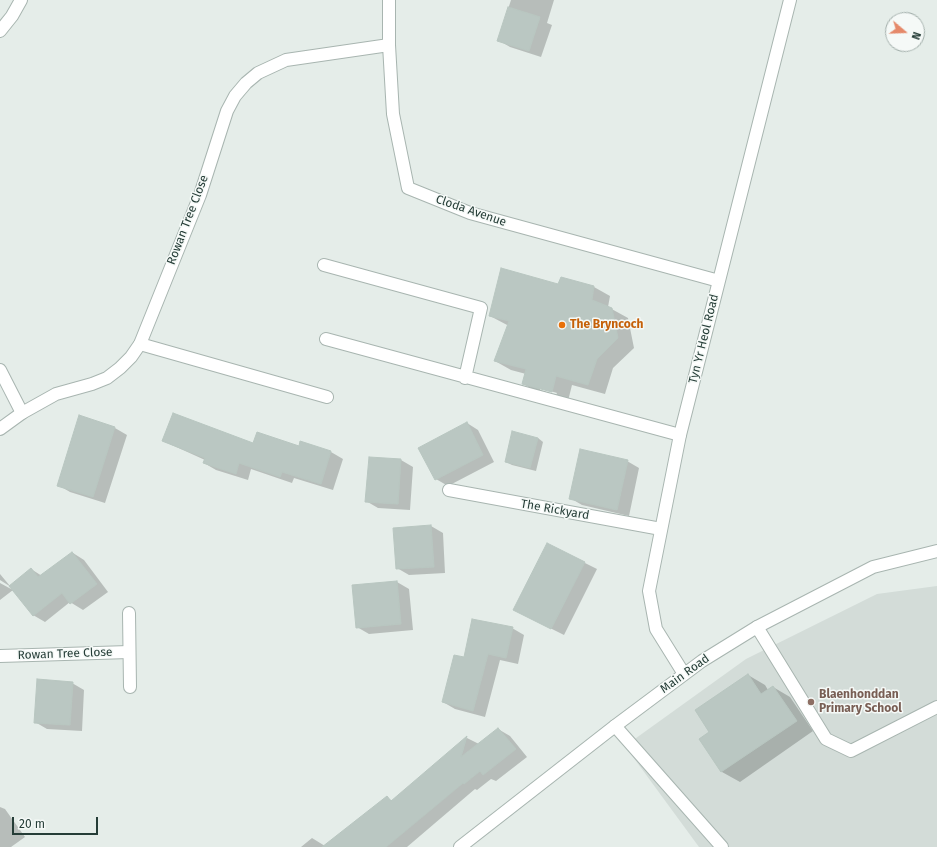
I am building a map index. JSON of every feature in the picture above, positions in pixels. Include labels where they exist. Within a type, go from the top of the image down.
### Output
[{"type":"street","points":[[0,30],[12,16],[21,0]]},
{"type":"street","name":"Cloda Avenue","points":[[389,0],[389,46],[393,114],[408,188],[470,213],[719,281]]},
{"type":"street","name":"Tyn Yr Heol Road","points":[[684,674],[656,629],[649,591],[680,435],[790,0]]},
{"type":"street","name":"Rowan Tree Close","points":[[0,429],[22,413],[56,394],[92,384],[107,378],[120,368],[140,344],[200,195],[227,111],[235,96],[246,83],[258,73],[286,60],[389,46]]},
{"type":"street","points":[[324,265],[481,308],[465,378]]},
{"type":"street","points":[[326,339],[465,378],[680,435]]},
{"type":"street","points":[[140,344],[327,397]]},
{"type":"street","points":[[0,370],[22,413]]},
{"type":"street","name":"The Rickyard","points":[[449,490],[661,529]]},
{"type":"street","name":"Main Road","points":[[460,847],[614,726],[702,661],[757,627],[873,567],[937,551]]},
{"type":"street","points":[[129,613],[130,687]]},
{"type":"street","points":[[757,627],[826,739],[851,750],[937,707]]},
{"type":"street","name":"Rowan Tree Close","points":[[0,656],[129,652]]},
{"type":"street","points":[[614,726],[722,847]]},
{"type":"shaded area","name":"Blaenhonddan Primary School","points":[[937,586],[937,847],[699,847],[625,746],[746,659],[877,594]]},
{"type":"building","points":[[508,7],[540,17],[529,51],[497,41]]},
{"type":"building","name":"The Bryncoch","points":[[501,268],[558,284],[561,277],[594,286],[592,300],[612,308],[618,338],[597,359],[588,385],[556,376],[552,392],[522,384],[526,369],[494,361],[509,321],[489,316]]},
{"type":"building","points":[[173,413],[253,443],[257,432],[299,446],[300,441],[331,451],[321,484],[282,472],[280,477],[239,463],[236,474],[203,463],[205,458],[162,441]]},
{"type":"building","points":[[79,415],[115,427],[93,497],[57,486]]},
{"type":"building","points":[[467,422],[483,455],[435,480],[418,448]]},
{"type":"building","points":[[512,431],[538,438],[530,468],[505,462]]},
{"type":"building","points":[[580,449],[628,460],[617,510],[569,499]]},
{"type":"building","points":[[369,457],[401,459],[398,504],[365,502]]},
{"type":"building","points":[[431,525],[434,567],[396,569],[393,528]]},
{"type":"building","points":[[547,543],[585,562],[551,629],[513,610]]},
{"type":"building","points":[[72,552],[97,584],[70,604],[62,593],[33,616],[9,586],[31,568],[38,577]]},
{"type":"building","points":[[397,581],[401,624],[356,628],[352,585]]},
{"type":"building","points":[[472,619],[513,627],[506,658],[488,654],[473,711],[442,702],[454,655],[464,657]]},
{"type":"building","points":[[748,674],[761,694],[773,686],[797,721],[721,772],[699,739],[709,732],[695,710]]},
{"type":"building","points":[[37,679],[73,682],[70,725],[34,723]]},
{"type":"building","points":[[498,728],[516,749],[483,775],[480,771],[464,784],[463,783],[386,847],[322,847],[387,796],[391,801],[467,736],[461,757]]},
{"type":"place","name":"The Bryncoch","points":[[562,325]]},
{"type":"place","name":"Blaenhonddan Primary School","points":[[811,702]]}]
